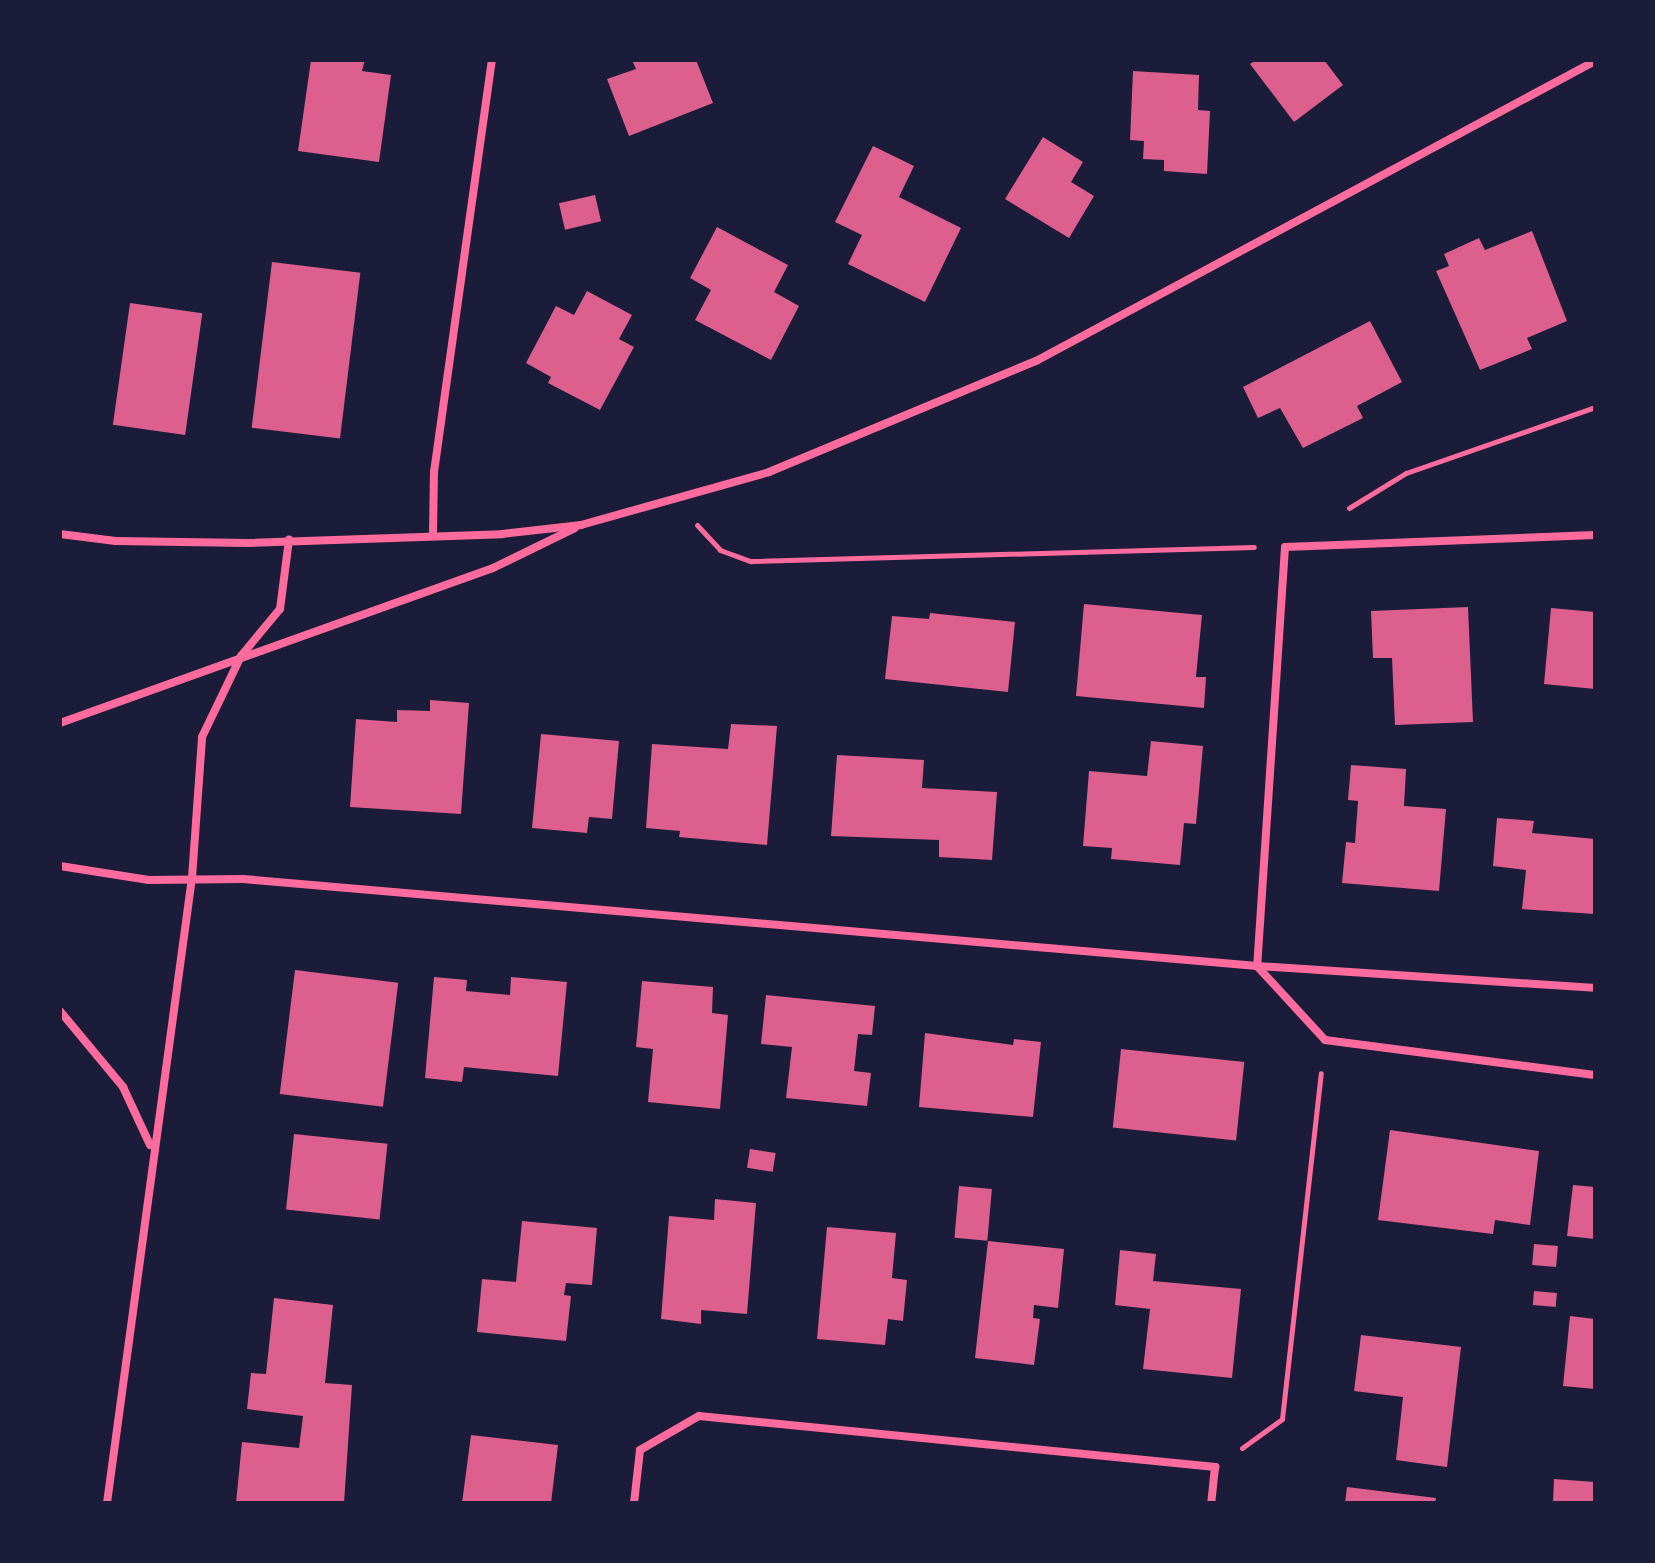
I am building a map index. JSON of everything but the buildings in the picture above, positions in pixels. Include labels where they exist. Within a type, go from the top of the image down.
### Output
[{"type":"street","points":[[433,533],[434,472],[492,60]]},
{"type":"street","points":[[60,723],[493,568],[581,525],[769,472],[1036,361],[1595,61]]},
{"type":"street","points":[[60,534],[116,541],[289,540],[433,533],[502,534],[581,525]]},
{"type":"street","points":[[1595,535],[1285,547],[1257,966],[1325,1040],[1595,1075]]},
{"type":"street","points":[[107,1503],[151,1147],[192,878],[202,737],[241,656],[280,609],[289,540]]},
{"type":"street","points":[[60,866],[149,880],[192,878],[1257,966],[1595,988]]},
{"type":"street","points":[[60,1011],[123,1087],[151,1147]]},
{"type":"street","points":[[634,1503],[640,1450],[699,1416],[1215,1467],[1211,1503]]},
{"type":"path","points":[[1339,514],[1406,473],[1595,407]]},
{"type":"path","points":[[682,495],[698,529],[720,550],[751,561],[1285,547]]},
{"type":"path","points":[[1215,1467],[1282,1419],[1325,1040]]}]
